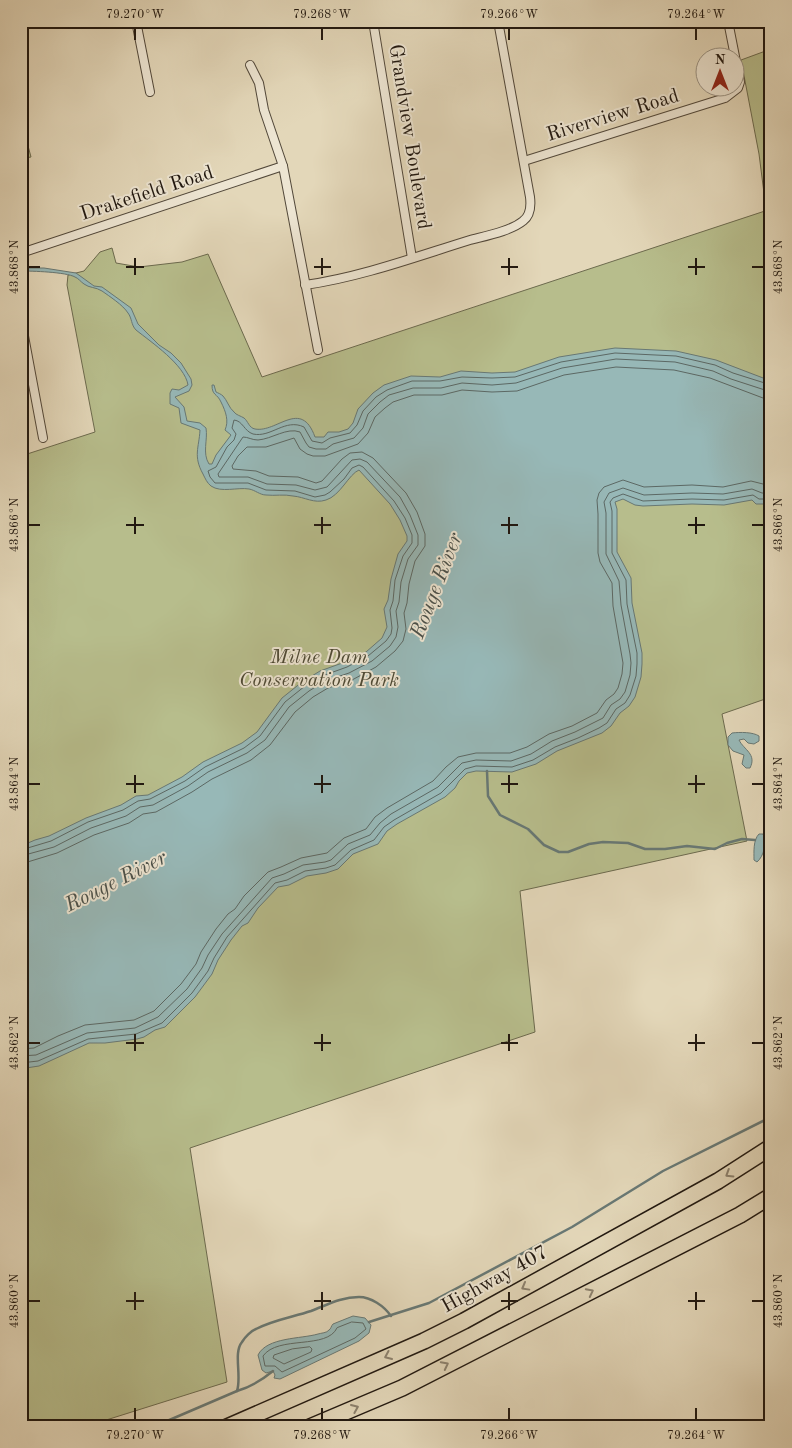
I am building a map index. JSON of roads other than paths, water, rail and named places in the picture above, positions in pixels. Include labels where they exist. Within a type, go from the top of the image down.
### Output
[{"type":"highway","name":"Highway 407","points":[[228,1427],[424,1341],[464,1321],[718,1181],[770,1147]]},
{"type":"highway","points":[[310,1427],[402,1388],[740,1215],[771,1196]]},
{"type":"highway","points":[[740,1215],[771,1206]]},
{"type":"street","points":[[136,21],[150,92]]},
{"type":"street","name":"Grandview Boulevard","points":[[373,21],[412,258]]},
{"type":"street","points":[[304,285],[355,276],[504,230],[524,221],[530,212],[531,205],[498,21]]},
{"type":"street","name":"Riverview Road","points":[[524,162],[725,98],[738,88],[740,82],[728,21]]},
{"type":"street","points":[[250,65],[259,83],[264,110],[283,166],[304,285],[318,350]]},
{"type":"street","name":"Drakefield Road","points":[[21,253],[283,166]]},
{"type":"street","points":[[21,320],[43,438]]},
{"type":"water","name":"Rouge River","points":[[21,268],[44,268],[76,273],[94,286],[102,287],[131,308],[138,324],[181,363],[191,379],[192,385],[189,391],[175,397],[184,407],[187,421],[200,423],[206,428],[206,455],[209,464],[212,464],[216,455],[231,435],[225,430],[227,423],[226,413],[213,391],[212,385],[214,385],[216,392],[224,398],[232,410],[255,429],[263,429],[296,418],[303,420],[309,426],[315,437],[324,437],[328,432],[339,432],[348,429],[353,423],[358,409],[373,393],[384,385],[411,376],[440,377],[461,371],[515,372],[559,357],[615,348],[676,351],[716,360],[771,381],[771,504],[756,504],[752,500],[724,505],[643,506],[635,505],[623,499],[615,502],[617,509],[617,552],[631,578],[632,603],[642,653],[642,664],[641,677],[635,697],[611,726],[602,733],[557,751],[536,764],[512,772],[476,771],[467,773],[445,797],[397,824],[387,831],[378,844],[353,854],[338,869],[307,876],[289,885],[278,887],[231,940],[218,960],[212,974],[195,997],[165,1027],[137,1039],[89,1043],[39,1066],[26,1068],[21,1067],[21,846],[121,805],[136,796],[148,795],[182,777],[203,762],[242,743],[257,732],[282,698],[302,682],[320,671],[366,652],[382,638],[387,627],[384,609],[388,600],[391,579],[398,554],[407,541],[407,536],[390,504],[359,470],[355,472],[336,494],[322,501],[313,501],[290,495],[264,495],[249,489],[220,489],[211,486],[205,479],[198,462],[197,452],[200,430],[181,423],[179,408],[170,404],[172,389],[179,390],[188,385],[186,377],[181,370],[158,347],[136,330],[126,310],[102,291],[86,285],[71,275],[21,271]]},
{"type":"water","points":[[742,732],[759,736],[759,741],[754,744],[748,743],[744,739],[739,740],[751,756],[752,763],[750,768],[746,768],[742,764],[744,755],[733,751],[728,745],[728,737],[732,733]]},
{"type":"water","points":[[759,834],[763,834],[765,845],[763,853],[757,862],[754,860],[754,846]]},
{"type":"water","points":[[353,1316],[365,1318],[371,1325],[369,1333],[359,1341],[280,1379],[274,1378],[273,1371],[266,1373],[262,1370],[258,1355],[262,1349],[276,1342],[325,1332],[330,1330],[333,1324]]},
{"type":"waterway","points":[[487,771],[488,796],[500,815],[528,829],[544,845],[559,852],[568,852],[589,844],[603,842],[628,843],[645,849],[687,846],[715,849],[742,839],[755,840]]},
{"type":"waterway","points":[[369,1322],[429,1303],[572,1227],[663,1171],[771,1117]]},
{"type":"waterway","points":[[237,1391],[239,1347],[246,1336],[254,1330],[276,1321],[352,1297],[364,1297],[373,1300],[391,1316]]},
{"type":"waterway","points":[[153,1427],[252,1385],[273,1371]]},
{"type":"park label","name":"Milne Dam Conservation Park","points":[[319,670]]}]
